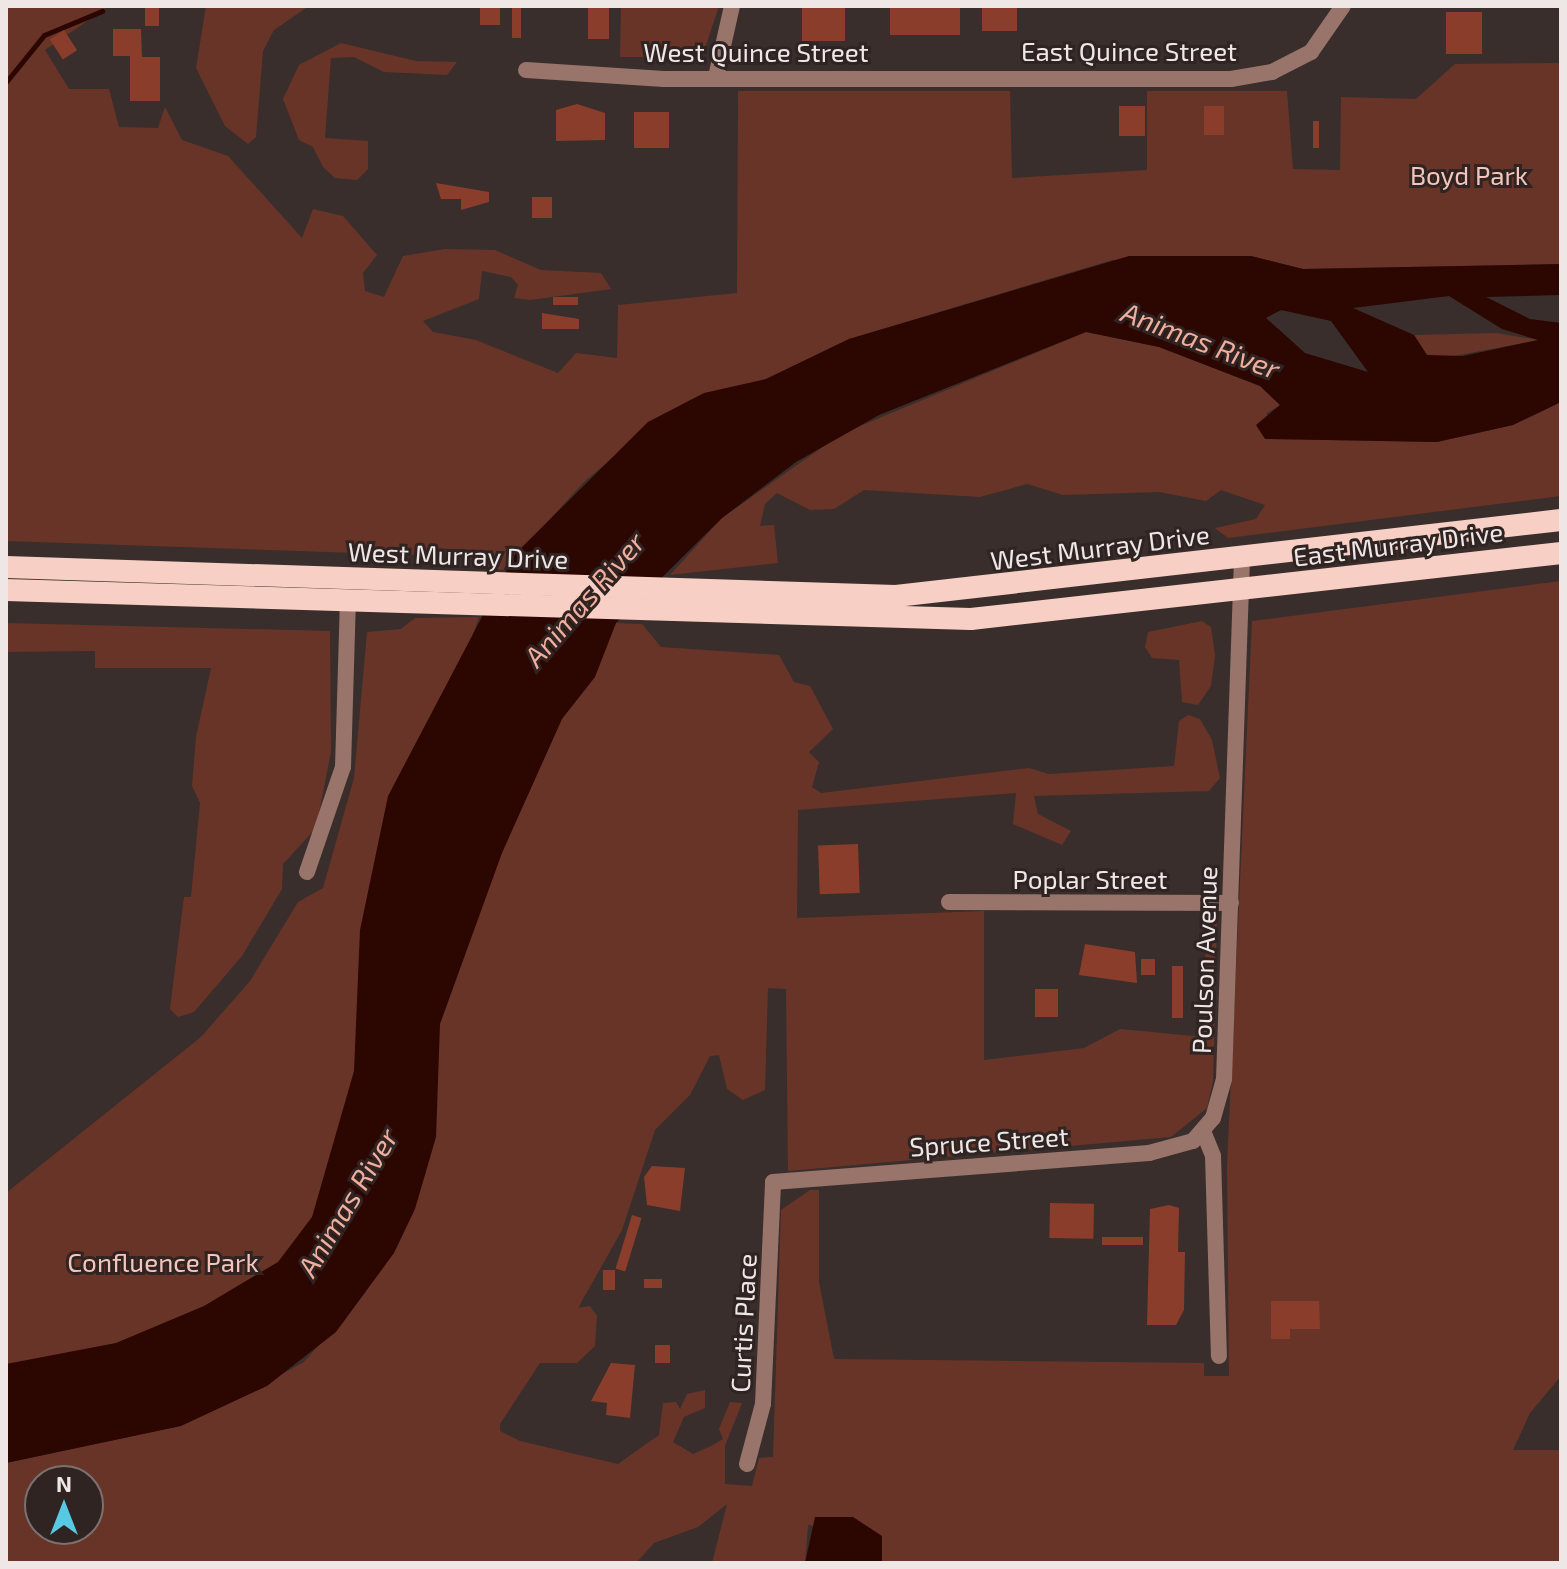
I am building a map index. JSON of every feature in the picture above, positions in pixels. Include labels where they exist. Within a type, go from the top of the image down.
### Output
[{"type":"highway","name":"East Murray Drive","points":[[1242,558],[1561,520]]},
{"type":"highway","name":"East Murray Drive","points":[[1241,590],[1561,553]]},
{"type":"highway","name":"West Murray Drive","points":[[6,567],[693,592],[921,596],[1242,558]]},
{"type":"highway","name":"West Murray Drive","points":[[6,590],[971,619],[1241,590]]},
{"type":"street","points":[[716,77],[732,6]]},
{"type":"street","name":"East Quince Street","points":[[986,74],[1231,79],[1272,72],[1311,52],[1343,8]]},
{"type":"street","name":"West Quince Street","points":[[526,70],[716,77],[986,74]]},
{"type":"street","name":"Poulson Avenue","points":[[1203,1131],[1224,1079],[1242,558]]},
{"type":"street","points":[[307,872],[343,767],[348,601]]},
{"type":"street","name":"Poplar Street","points":[[949,902],[1231,903]]},
{"type":"street","points":[[1203,1131],[1213,1156],[1219,1356]]},
{"type":"street","name":"Spruce Street","points":[[773,1182],[1149,1153],[1182,1146],[1203,1131]]},
{"type":"street","name":"Curtis Place","points":[[747,1464],[765,1382],[773,1182]]},
{"type":"green space","name":"Boyd Park","points":[[6,6],[109,6],[45,50],[69,89],[109,89],[119,127],[158,128],[165,107],[182,140],[228,156],[302,238],[313,209],[343,216],[377,255],[363,273],[365,291],[384,297],[403,256],[445,249],[495,250],[541,270],[601,273],[611,289],[530,300],[514,298],[518,285],[511,277],[482,271],[479,299],[423,321],[433,332],[476,340],[558,373],[576,353],[617,358],[618,305],[737,293],[738,91],[1010,91],[1012,178],[1147,170],[1147,91],[1287,91],[1293,169],[1340,170],[1341,97],[1416,99],[1455,64],[1559,63],[1561,6],[1561,264],[1303,269],[1251,256],[1112,260],[849,339],[766,379],[665,413],[584,482],[503,570],[487,569],[489,560],[446,556],[6,541]]},
{"type":"green space","points":[[206,6],[309,6],[274,30],[263,51],[256,137],[248,144],[225,126],[196,68]]},
{"type":"green space","points":[[621,6],[719,6],[702,57],[620,57]]},
{"type":"green space","points":[[341,43],[416,61],[457,62],[447,75],[384,72],[354,57],[331,58],[325,138],[368,141],[368,169],[357,180],[335,178],[323,167],[313,147],[299,140],[283,99],[299,65]]},
{"type":"green space","points":[[1086,332],[1159,347],[1260,386],[1280,405],[1267,413],[1265,439],[1437,442],[1513,425],[1561,402],[1561,496],[1228,538],[1215,528],[1256,519],[1265,505],[1221,490],[1206,501],[1159,492],[1063,495],[1027,484],[980,497],[864,490],[834,509],[810,510],[777,493],[765,504],[760,526],[774,525],[778,563],[670,575],[722,518],[841,434]]},
{"type":"green space","points":[[1496,333],[1539,340],[1443,358],[1427,355],[1414,335]]},
{"type":"green space","name":"Confluence Park","points":[[1561,581],[1561,1376],[1530,1413],[1513,1450],[1561,1450],[1561,1563],[882,1563],[882,1536],[808,1525],[805,1563],[712,1563],[727,1504],[698,1527],[654,1543],[636,1563],[6,1563],[6,1463],[175,1427],[6,1425],[6,1193],[201,1037],[250,981],[298,902],[323,888],[354,778],[367,632],[401,629],[415,618],[479,617],[469,645],[605,646],[616,623],[642,624],[661,647],[779,655],[794,682],[810,686],[833,729],[809,752],[819,762],[812,787],[821,793],[1029,768],[1049,774],[1174,766],[1179,721],[1188,715],[1200,719],[1212,740],[1220,778],[1209,791],[1034,796],[1038,814],[1071,831],[1062,845],[1013,824],[1016,793],[798,810],[797,918],[984,911],[984,1060],[1084,1048],[1120,1029],[1204,1037],[1206,925],[1217,914],[1213,1081],[1207,1108],[1171,1137],[788,1171],[786,989],[768,988],[765,1090],[743,1100],[727,1089],[719,1055],[710,1056],[690,1095],[655,1130],[622,1230],[578,1308],[590,1306],[597,1316],[595,1346],[577,1363],[540,1363],[500,1424],[500,1431],[520,1441],[618,1464],[659,1435],[663,1403],[676,1402],[680,1409],[687,1394],[705,1390],[705,1408],[684,1417],[673,1442],[693,1454],[711,1446],[723,1439],[719,1429],[730,1402],[742,1403],[725,1446],[725,1484],[752,1486],[759,1458],[773,1457],[781,1210],[810,1190],[819,1190],[819,1282],[834,1359],[1204,1363],[1204,1376],[1229,1376],[1227,1166],[1252,621]],"holes":[[[366,1292],[304,1362],[234,1401]]]},
{"type":"green space","points":[[1202,621],[1211,627],[1215,655],[1211,686],[1198,705],[1182,702],[1179,660],[1152,658],[1145,647],[1148,632]]},
{"type":"green space","points":[[6,623],[330,631],[331,752],[316,828],[283,864],[282,889],[242,956],[194,1012],[178,1017],[170,1009],[184,897],[191,897],[200,803],[192,786],[196,737],[211,668],[95,668],[95,651],[6,652]]},
{"type":"water","name":"Animas River","points":[[1129,256],[1251,256],[1303,269],[1561,264],[1561,295],[1486,297],[1530,319],[1561,323],[1561,402],[1513,425],[1437,442],[1265,439],[1256,425],[1280,405],[1260,386],[1159,347],[1086,332],[879,415],[796,462],[722,518],[616,623],[595,677],[562,719],[502,853],[440,1024],[436,1137],[415,1209],[394,1253],[336,1332],[267,1386],[181,1426],[6,1463],[6,1364],[116,1343],[204,1306],[278,1262],[312,1217],[354,1071],[360,930],[388,796],[515,554],[648,422],[704,393],[766,379],[849,339]],"holes":[[[1449,296],[1502,329],[1538,340],[1463,356],[1427,355],[1414,335],[1353,308]],[[1281,310],[1331,321],[1368,372],[1305,353],[1266,318]]]},
{"type":"water","points":[[815,1517],[853,1517],[882,1536],[882,1563],[805,1563]]},
{"type":"building","points":[[145,6],[159,6],[159,26],[145,26]]},
{"type":"building","points":[[480,6],[500,6],[500,25],[480,25]]},
{"type":"building","points":[[512,6],[521,6],[521,38],[512,38]]},
{"type":"building","points":[[588,6],[609,6],[609,39],[588,39]]},
{"type":"building","points":[[802,6],[845,6],[845,41],[802,41]]},
{"type":"building","points":[[890,6],[960,6],[960,35],[890,35]]},
{"type":"building","points":[[982,6],[1017,6],[1017,31],[982,31]]},
{"type":"building","points":[[1446,12],[1482,12],[1482,54],[1446,54]]},
{"type":"building","points":[[113,29],[141,29],[142,57],[160,57],[160,101],[130,101],[130,56],[113,56]]},
{"type":"building","points":[[64,30],[77,50],[63,59],[50,39]]},
{"type":"building","points":[[577,104],[605,113],[605,140],[556,141],[556,110]]},
{"type":"building","points":[[1119,106],[1145,106],[1145,136],[1119,136]]},
{"type":"building","points":[[1204,106],[1224,106],[1224,135],[1204,135]]},
{"type":"building","points":[[634,112],[669,112],[669,148],[634,148]]},
{"type":"building","points":[[1313,121],[1319,121],[1319,148],[1313,148]]},
{"type":"building","points":[[436,183],[489,192],[489,202],[461,210],[461,199],[441,199]]},
{"type":"building","points":[[532,197],[552,197],[552,218],[532,218]]},
{"type":"building","points":[[553,297],[578,297],[578,305],[553,305]]},
{"type":"building","points":[[542,313],[579,319],[579,329],[542,329]]},
{"type":"building","points":[[858,844],[860,893],[820,894],[818,845]]},
{"type":"building","points":[[1085,944],[1135,952],[1137,983],[1079,975]]},
{"type":"building","points":[[1141,959],[1155,959],[1155,975],[1141,975]]},
{"type":"building","points":[[1172,966],[1183,966],[1183,1018],[1172,1018]]},
{"type":"building","points":[[1035,989],[1058,989],[1058,1017],[1035,1017]]},
{"type":"building","points":[[652,1166],[685,1168],[680,1211],[647,1205],[644,1177]]},
{"type":"building","points":[[1050,1203],[1094,1204],[1093,1239],[1049,1238]]},
{"type":"building","points":[[1169,1205],[1179,1208],[1178,1252],[1185,1252],[1184,1310],[1176,1325],[1147,1325],[1150,1209]]},
{"type":"building","points":[[632,1215],[642,1218],[625,1271],[616,1269]]},
{"type":"building","points":[[1102,1237],[1143,1237],[1143,1245],[1102,1245]]},
{"type":"building","points":[[603,1270],[615,1270],[615,1290],[603,1290]]},
{"type":"building","points":[[644,1279],[662,1279],[662,1288],[644,1288]]},
{"type":"building","points":[[1271,1301],[1319,1301],[1320,1329],[1290,1329],[1290,1339],[1271,1339]]},
{"type":"building","points":[[655,1345],[670,1345],[670,1363],[655,1363]]},
{"type":"building","points":[[611,1363],[635,1365],[630,1418],[606,1415],[607,1403],[591,1401]]},
{"type":"waterway","points":[[6,82],[44,35],[102,11]]}]
